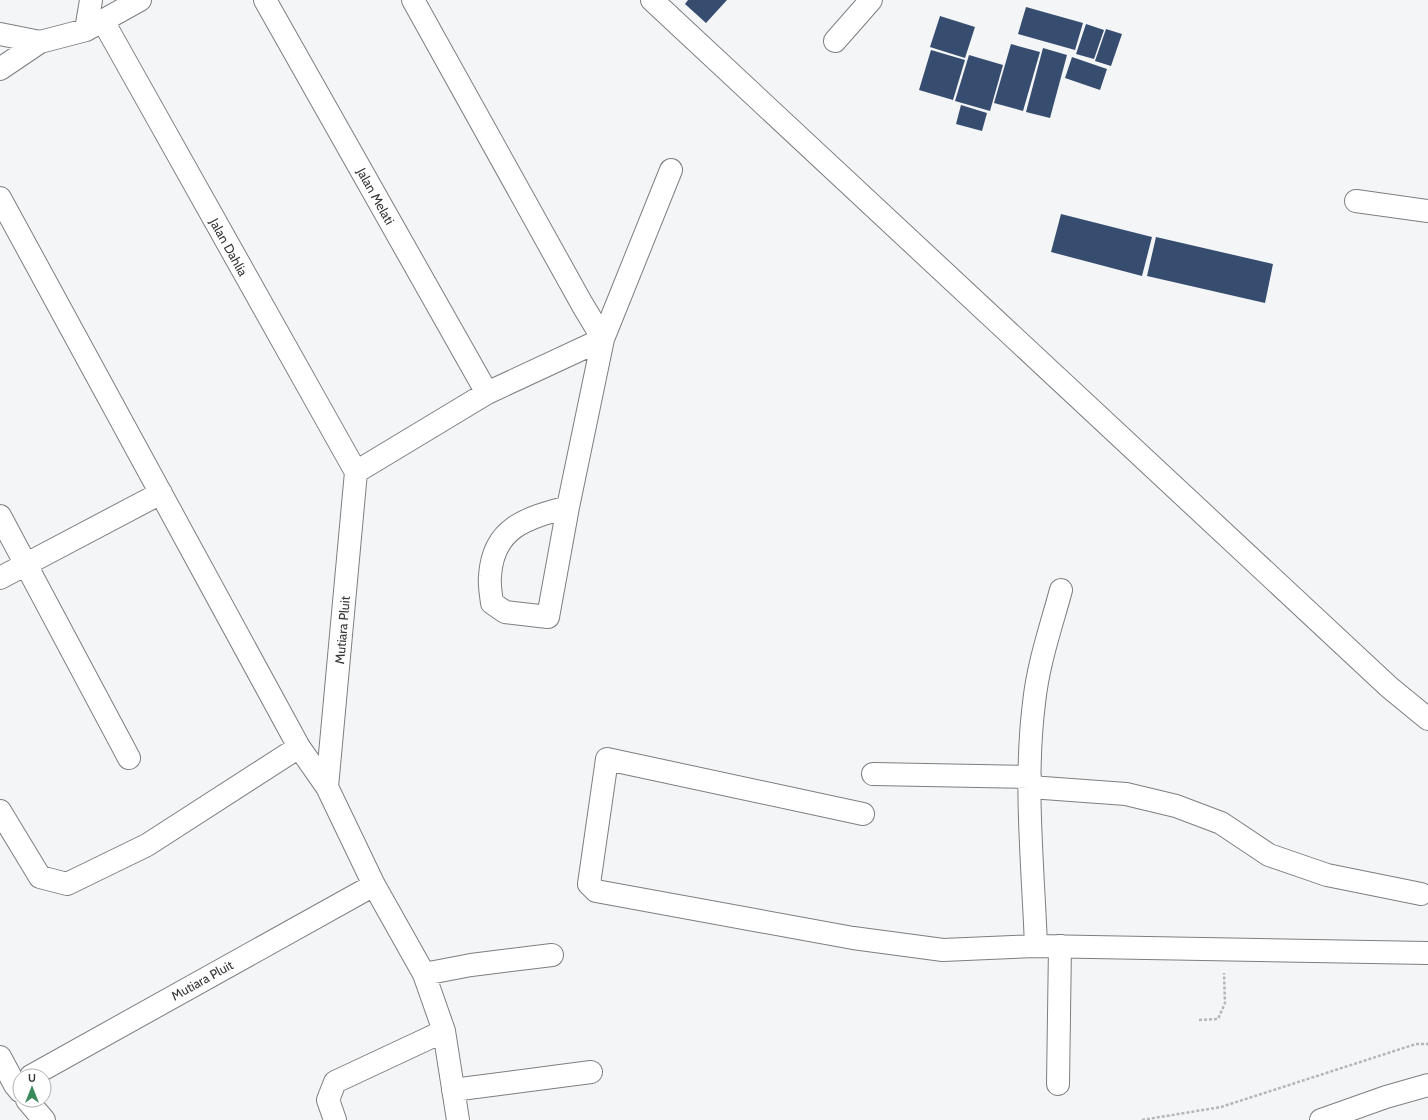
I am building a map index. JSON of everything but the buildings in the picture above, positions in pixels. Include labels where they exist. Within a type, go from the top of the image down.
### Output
[{"type":"street","points":[[91,0],[94,26]]},
{"type":"street","points":[[0,69],[40,42],[94,26],[140,0]]},
{"type":"street","name":"Jalan Melati","points":[[265,0],[487,393]]},
{"type":"street","points":[[413,0],[582,304],[604,339]]},
{"type":"street","points":[[652,0],[1389,687],[1428,719]]},
{"type":"street","points":[[835,41],[864,3]]},
{"type":"street","name":"Jalan Dahlia","points":[[94,26],[356,472]]},
{"type":"street","points":[[0,34],[40,42]]},
{"type":"street","points":[[568,507],[542,514],[511,528],[498,545],[490,575],[492,603],[505,612],[548,617],[568,507],[604,339],[671,170]]},
{"type":"street","points":[[0,198],[299,747],[327,787],[374,885],[424,974],[444,1031],[458,1120]]},
{"type":"street","points":[[1356,201],[1428,211]]},
{"type":"street","points":[[356,472],[487,393],[604,339]]},
{"type":"street","name":"Mutiara Pluit","points":[[327,787],[356,472]]},
{"type":"street","points":[[0,578],[161,493]]},
{"type":"street","points":[[0,516],[129,758]]},
{"type":"street","points":[[1036,946],[1030,782],[1034,703],[1040,665],[1061,590]]},
{"type":"street","points":[[0,811],[40,877],[67,884],[147,844],[299,747]]},
{"type":"street","points":[[863,814],[607,759],[589,884],[596,891],[853,938],[944,950],[1060,946],[1428,953]]},
{"type":"street","points":[[873,774],[1030,782],[1126,794],[1176,806],[1221,823],[1269,855],[1326,875],[1421,894]]},
{"type":"street","name":"Mutiara Pluit","points":[[52,1069],[374,885]]},
{"type":"street","points":[[1058,1084],[1060,946]]},
{"type":"street","points":[[424,974],[471,965],[552,955]]},
{"type":"street","points":[[335,1120],[328,1100],[334,1082],[444,1031]]},
{"type":"street","points":[[0,1057],[12,1077]]},
{"type":"street","points":[[453,1090],[591,1072]]},
{"type":"street","points":[[1322,1120],[1386,1097],[1428,1086]]},
{"type":"street","points":[[35,1108],[44,1120]]},
{"type":"path","points":[[1199,1020],[1218,1018],[1225,1003],[1224,948]]},
{"type":"path","points":[[1142,1120],[1221,1107],[1416,1044],[1428,1044]]}]
